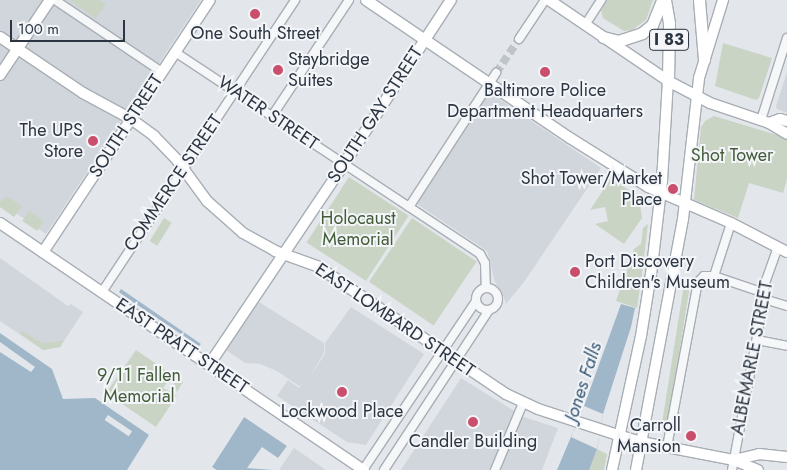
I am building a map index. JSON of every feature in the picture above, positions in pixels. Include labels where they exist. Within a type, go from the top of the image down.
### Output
[{"type":"highway","points":[[603,37],[618,41],[642,33],[652,25],[664,0]]},
{"type":"highway","name":"I 83","points":[[664,0],[669,23],[668,81]]},
{"type":"highway","name":"I 83","points":[[699,0],[704,60]]},
{"type":"main road","points":[[0,74],[50,0]]},
{"type":"main road","points":[[366,0],[602,158],[660,194],[731,223],[782,250]]},
{"type":"main road","name":"SOUTH GAY STREET","points":[[209,365],[344,164],[450,0]]},
{"type":"main road","points":[[547,0],[668,81],[696,97],[765,122],[787,134]]},
{"type":"main road","points":[[636,470],[684,205],[696,97],[704,60],[723,0]]},
{"type":"main road","name":"SOUTH STREET","points":[[43,252],[176,52],[206,1]]},
{"type":"main road","name":"EAST LOMBARD STREET","points":[[0,37],[83,94],[131,119],[163,143],[207,201],[227,221],[262,245],[317,266],[443,353],[523,404],[641,442],[758,470]]},
{"type":"main road","points":[[612,470],[644,321],[660,194],[668,81]]},
{"type":"main road","points":[[765,122],[780,119],[787,121]]},
{"type":"main road","name":"EAST PRATT STREET","points":[[0,223],[364,470]]},
{"type":"main road","name":"EAST LOMBARD STREET","points":[[732,465],[759,454],[787,457]]},
{"type":"street","points":[[55,0],[162,72]]},
{"type":"street","name":"COMMERCE STREET","points":[[102,292],[295,0]]},
{"type":"street","points":[[272,116],[349,0]]},
{"type":"street","points":[[519,39],[547,0]]},
{"type":"street","points":[[585,24],[601,0]]},
{"type":"street","points":[[765,122],[787,38]]},
{"type":"street","name":"WATER STREET","points":[[176,52],[480,254],[484,260],[486,287]]},
{"type":"street","points":[[410,207],[496,73]]},
{"type":"street","points":[[714,276],[731,223]]},
{"type":"street","name":"ALBEMARLE STREET","points":[[732,465],[757,340],[764,286],[782,250]]},
{"type":"street","points":[[667,447],[696,286],[704,276],[714,276],[787,306]]},
{"type":"street","points":[[364,470],[443,353],[476,301],[478,292],[486,287],[495,290],[498,296],[496,305],[489,310],[384,470]]},
{"type":"street","points":[[476,301],[479,307],[489,310]]},
{"type":"street","points":[[757,340],[787,346]]},
{"type":"street","points":[[495,470],[523,404]]},
{"type":"shaded area","points":[[0,0],[201,0],[46,234],[0,202]]},
{"type":"shaded area","points":[[787,72],[787,113],[777,109],[776,106]]},
{"type":"shaded area","points":[[489,92],[601,168],[524,282],[506,304],[502,292],[495,282],[487,251],[417,204]]},
{"type":"shaded area","points":[[0,258],[68,306],[71,304],[83,312],[60,347],[43,350],[0,321]]},
{"type":"shaded area","points":[[259,302],[324,343],[324,353],[309,378],[325,354],[325,343],[351,307],[424,354],[366,445],[347,442],[277,396],[288,380],[299,388],[302,384],[299,386],[277,371],[260,364],[245,363],[226,350]]},
{"type":"shaded area","points":[[461,378],[524,417],[558,428],[542,470],[401,470]]},
{"type":"shaded area","points":[[294,448],[326,470],[279,470]]},
{"type":"green space","points":[[69,0],[100,0],[106,4],[96,19]]},
{"type":"green space","points":[[607,0],[653,0],[646,20],[632,30],[624,31],[603,18],[601,11]]},
{"type":"green space","points":[[723,43],[772,58],[759,98],[756,100],[715,86]]},
{"type":"green space","name":"Shot Tower","points":[[714,116],[787,138],[787,179],[783,193],[749,183],[738,218],[694,200],[701,127],[705,121]]},
{"type":"green space","name":"Holocaust Memorial","points":[[349,177],[409,216],[366,281],[307,242]]},
{"type":"green space","points":[[611,178],[639,197],[642,218],[624,244],[595,224],[608,221],[605,207],[590,210]]},
{"type":"green space","points":[[6,196],[22,206],[14,217],[0,207],[0,200],[2,201]]},
{"type":"green space","points":[[29,211],[44,221],[37,231],[22,221]]},
{"type":"green space","points":[[164,218],[172,223],[157,246],[150,241]]},
{"type":"green space","points":[[412,218],[477,262],[434,325],[369,282]]},
{"type":"green space","points":[[648,224],[637,308],[616,301],[634,249],[641,244],[643,228]]},
{"type":"green space","points":[[685,278],[691,279],[668,423],[662,422]]},
{"type":"green space","points":[[21,330],[42,343],[64,341],[60,347],[43,350],[22,335]]},
{"type":"green space","name":"9/11 Fallen Memorial","points":[[136,350],[183,382],[177,392],[174,383],[169,380],[163,388],[177,395],[156,427],[106,393]]},
{"type":"green space","points":[[597,449],[607,454],[604,470],[588,470]]},
{"type":"water","points":[[121,289],[201,344],[199,346],[124,296],[119,292]]},
{"type":"water","name":"Jones Falls","points":[[621,304],[635,308],[631,327],[603,414],[597,449],[589,470],[557,470],[584,406]]},
{"type":"water","points":[[0,333],[52,369],[63,399],[95,398],[149,435],[127,470],[0,470]]},
{"type":"water","points":[[244,417],[287,446],[270,470],[210,470]]},
{"type":"pier","points":[[0,342],[35,367],[31,372],[0,352]]},
{"type":"pier","points":[[584,406],[603,414],[597,449],[571,437]]},
{"type":"pier","points":[[108,415],[132,431],[129,436],[105,420]]},
{"type":"pier","points":[[242,415],[244,417],[212,467],[217,470],[208,470]]},
{"type":"pier","points":[[287,446],[289,447],[273,470],[247,468],[262,447],[278,458]]},
{"type":"tunnel","points":[[496,73],[519,39]]},
{"type":"place","name":"One South Street","points":[[255,14]]},
{"type":"place","name":"Staybridge Suites","points":[[278,70]]},
{"type":"place","name":"Baltimore Police Department Headquarters","points":[[545,72]]},
{"type":"place","name":"The UPS Store","points":[[93,141]]},
{"type":"place","name":"Shot Tower/Market Place","points":[[673,189]]},
{"type":"place","name":"Port Discovery Children's Museum","points":[[575,272]]},
{"type":"place","name":"Lockwood Place","points":[[342,392]]},
{"type":"place","name":"Candler Building","points":[[473,422]]},
{"type":"place","name":"Carroll Mansion","points":[[691,436]]}]
